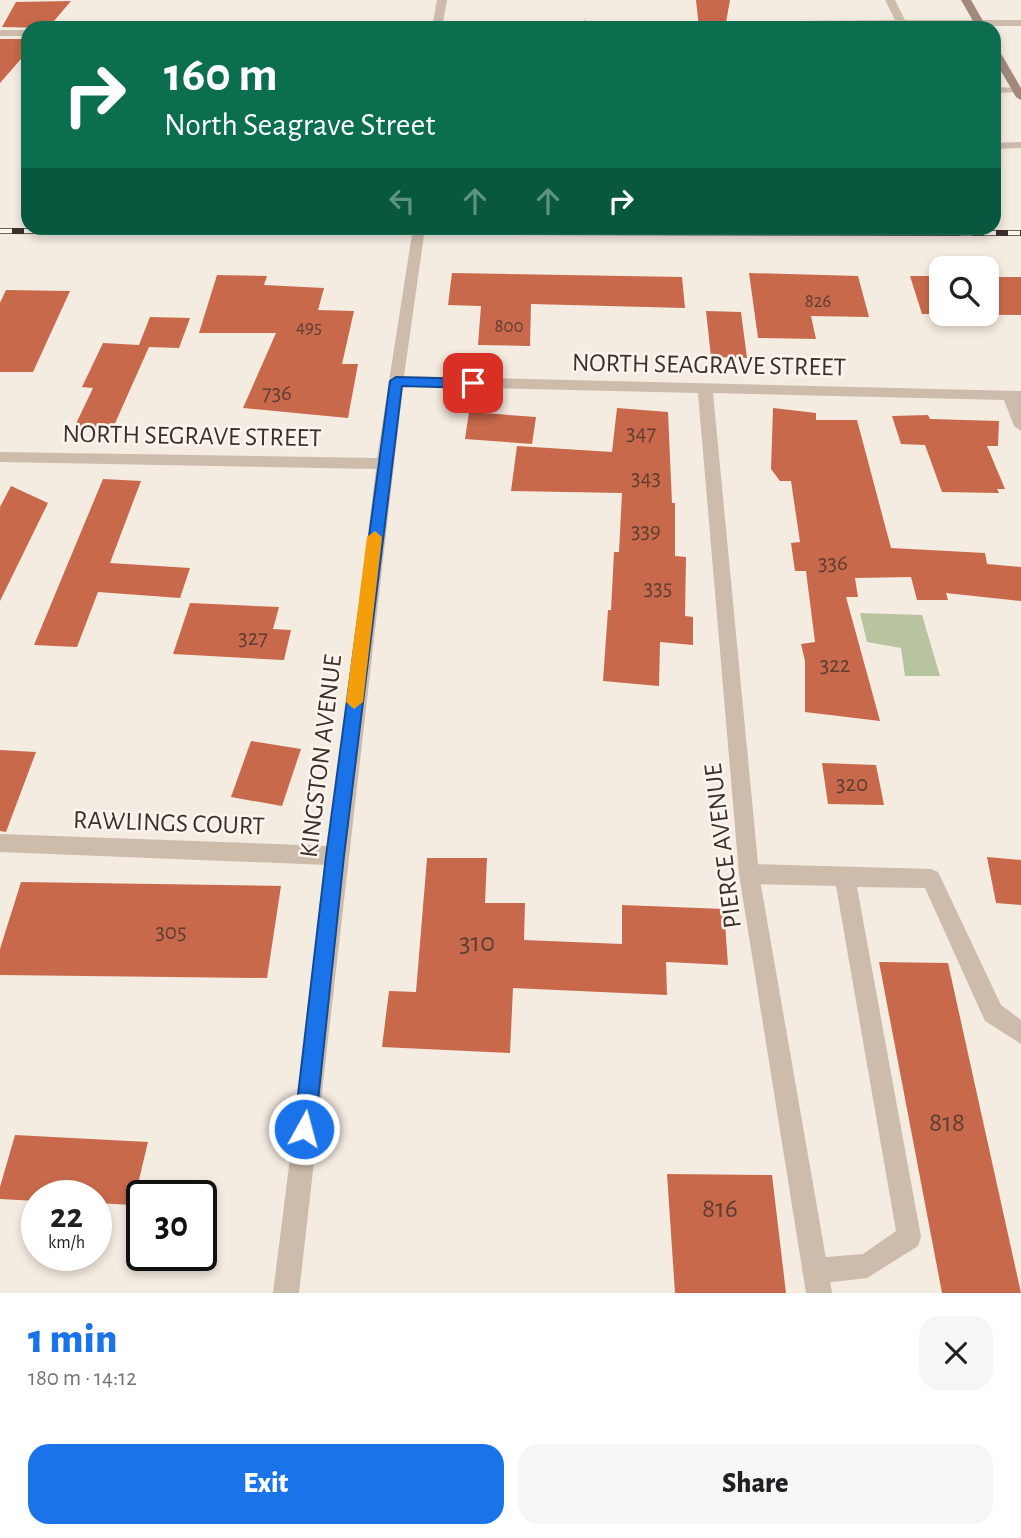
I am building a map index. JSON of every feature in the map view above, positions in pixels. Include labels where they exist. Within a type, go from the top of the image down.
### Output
[{"type":"main road","points":[[966,0],[978,21]]},
{"type":"main road","points":[[1001,62],[1019,94]]},
{"type":"street","points":[[438,21],[442,0]]},
{"type":"street","points":[[890,0],[900,21]]},
{"type":"street","points":[[1001,24],[1021,23]]},
{"type":"street","points":[[0,33],[21,33]]},
{"type":"street","points":[[1001,91],[1019,94]]},
{"type":"street","points":[[1001,146],[1021,145]]},
{"type":"street","name":"KINGSTON AVENUE","points":[[286,1293],[335,856],[384,464],[418,235]]},
{"type":"street","name":"NORTH SEAGRAVE STREET","points":[[396,381],[1015,396]]},
{"type":"street","name":"PIERCE AVENUE","points":[[705,390],[749,874],[817,1282]]},
{"type":"street","points":[[1015,396],[1021,426]]},
{"type":"street","name":"NORTH SEGRAVE STREET","points":[[0,457],[384,464]]},
{"type":"street","name":"RAWLINGS COURT","points":[[0,843],[335,856]]},
{"type":"street","points":[[749,874],[931,879],[993,1013],[1021,1032]]},
{"type":"street","points":[[817,1282],[867,1266],[909,1237],[845,877]]},
{"type":"green space","points":[[860,613],[922,615],[940,676],[905,676],[901,648],[867,642]]},
{"type":"building","points":[[696,0],[730,0],[726,21],[698,21]]},
{"type":"building","points":[[71,1],[54,21],[21,21],[21,27],[2,27],[16,2]]},
{"type":"building","points":[[0,39],[21,39],[21,59],[0,83]]},
{"type":"building","points":[[452,273],[682,277],[685,308],[531,304],[530,346],[478,345],[481,306],[448,305]]},
{"type":"building","points":[[749,273],[858,276],[869,317],[811,316],[816,339],[758,338]]},
{"type":"building","points":[[217,275],[267,276],[264,285],[324,288],[318,310],[354,311],[342,364],[358,364],[348,418],[243,408],[276,333],[199,333]]},
{"type":"building","points":[[910,276],[929,276],[929,314],[922,314]]},
{"type":"building","points":[[999,277],[1021,277],[1021,315],[999,315]]},
{"type":"building","points":[[6,290],[70,291],[33,372],[0,372],[0,303]]},
{"type":"building","points":[[706,311],[741,312],[747,358],[711,357]]},
{"type":"building","points":[[150,317],[190,318],[179,348],[149,347],[112,430],[74,428],[93,388],[82,387],[103,343],[139,345]]},
{"type":"building","points":[[617,408],[668,412],[672,503],[675,503],[675,556],[686,557],[685,616],[693,617],[693,645],[660,642],[659,686],[603,681],[614,552],[619,552],[622,493],[511,491],[517,446],[612,452]]},
{"type":"building","points":[[773,408],[816,413],[816,420],[857,420],[891,548],[985,553],[987,564],[1021,567],[1021,601],[946,593],[948,600],[917,600],[911,577],[855,578],[858,597],[846,597],[880,721],[805,712],[805,661],[801,644],[815,642],[806,571],[795,571],[791,543],[800,542],[791,481],[780,481],[771,469]]},
{"type":"building","points":[[469,412],[536,417],[532,444],[465,439]]},
{"type":"building","points":[[928,415],[930,419],[999,421],[998,446],[987,446],[1005,489],[997,489],[999,493],[942,492],[925,445],[901,444],[892,416]]},
{"type":"building","points":[[103,479],[141,481],[110,563],[190,568],[180,598],[98,592],[77,647],[34,645]]},
{"type":"building","points":[[11,486],[48,503],[0,601],[0,507]]},
{"type":"building","points":[[190,603],[279,607],[273,629],[291,630],[284,660],[173,654]]},
{"type":"building","points":[[251,741],[301,749],[282,806],[231,797]]},
{"type":"building","points":[[0,750],[36,752],[6,832],[0,831]]},
{"type":"building","points":[[822,763],[876,765],[884,805],[828,804]]},
{"type":"building","points":[[987,857],[1021,860],[1021,905],[996,903]]},
{"type":"building","points":[[427,858],[487,858],[485,903],[525,903],[524,940],[622,944],[622,905],[724,909],[728,965],[666,962],[667,995],[513,988],[510,1053],[382,1047],[389,991],[416,992]]},
{"type":"building","points":[[21,882],[281,886],[267,978],[0,975],[0,949]]},
{"type":"building","points":[[879,962],[948,963],[1021,1293],[942,1293]]},
{"type":"building","points":[[15,1135],[148,1142],[139,1180],[126,1180],[126,1205],[112,1204],[112,1180],[21,1180],[21,1200],[0,1199],[0,1187]]},
{"type":"building","points":[[667,1174],[772,1175],[786,1293],[675,1293]]},
{"type":"railway","points":[[0,231],[21,231]]},
{"type":"railway","points":[[1001,233],[1021,233]]},
{"type":"slow traffic","points":[[354,702],[375,537]]},
{"type":"route","points":[[304,1129],[335,856],[396,381],[473,383]]}]
